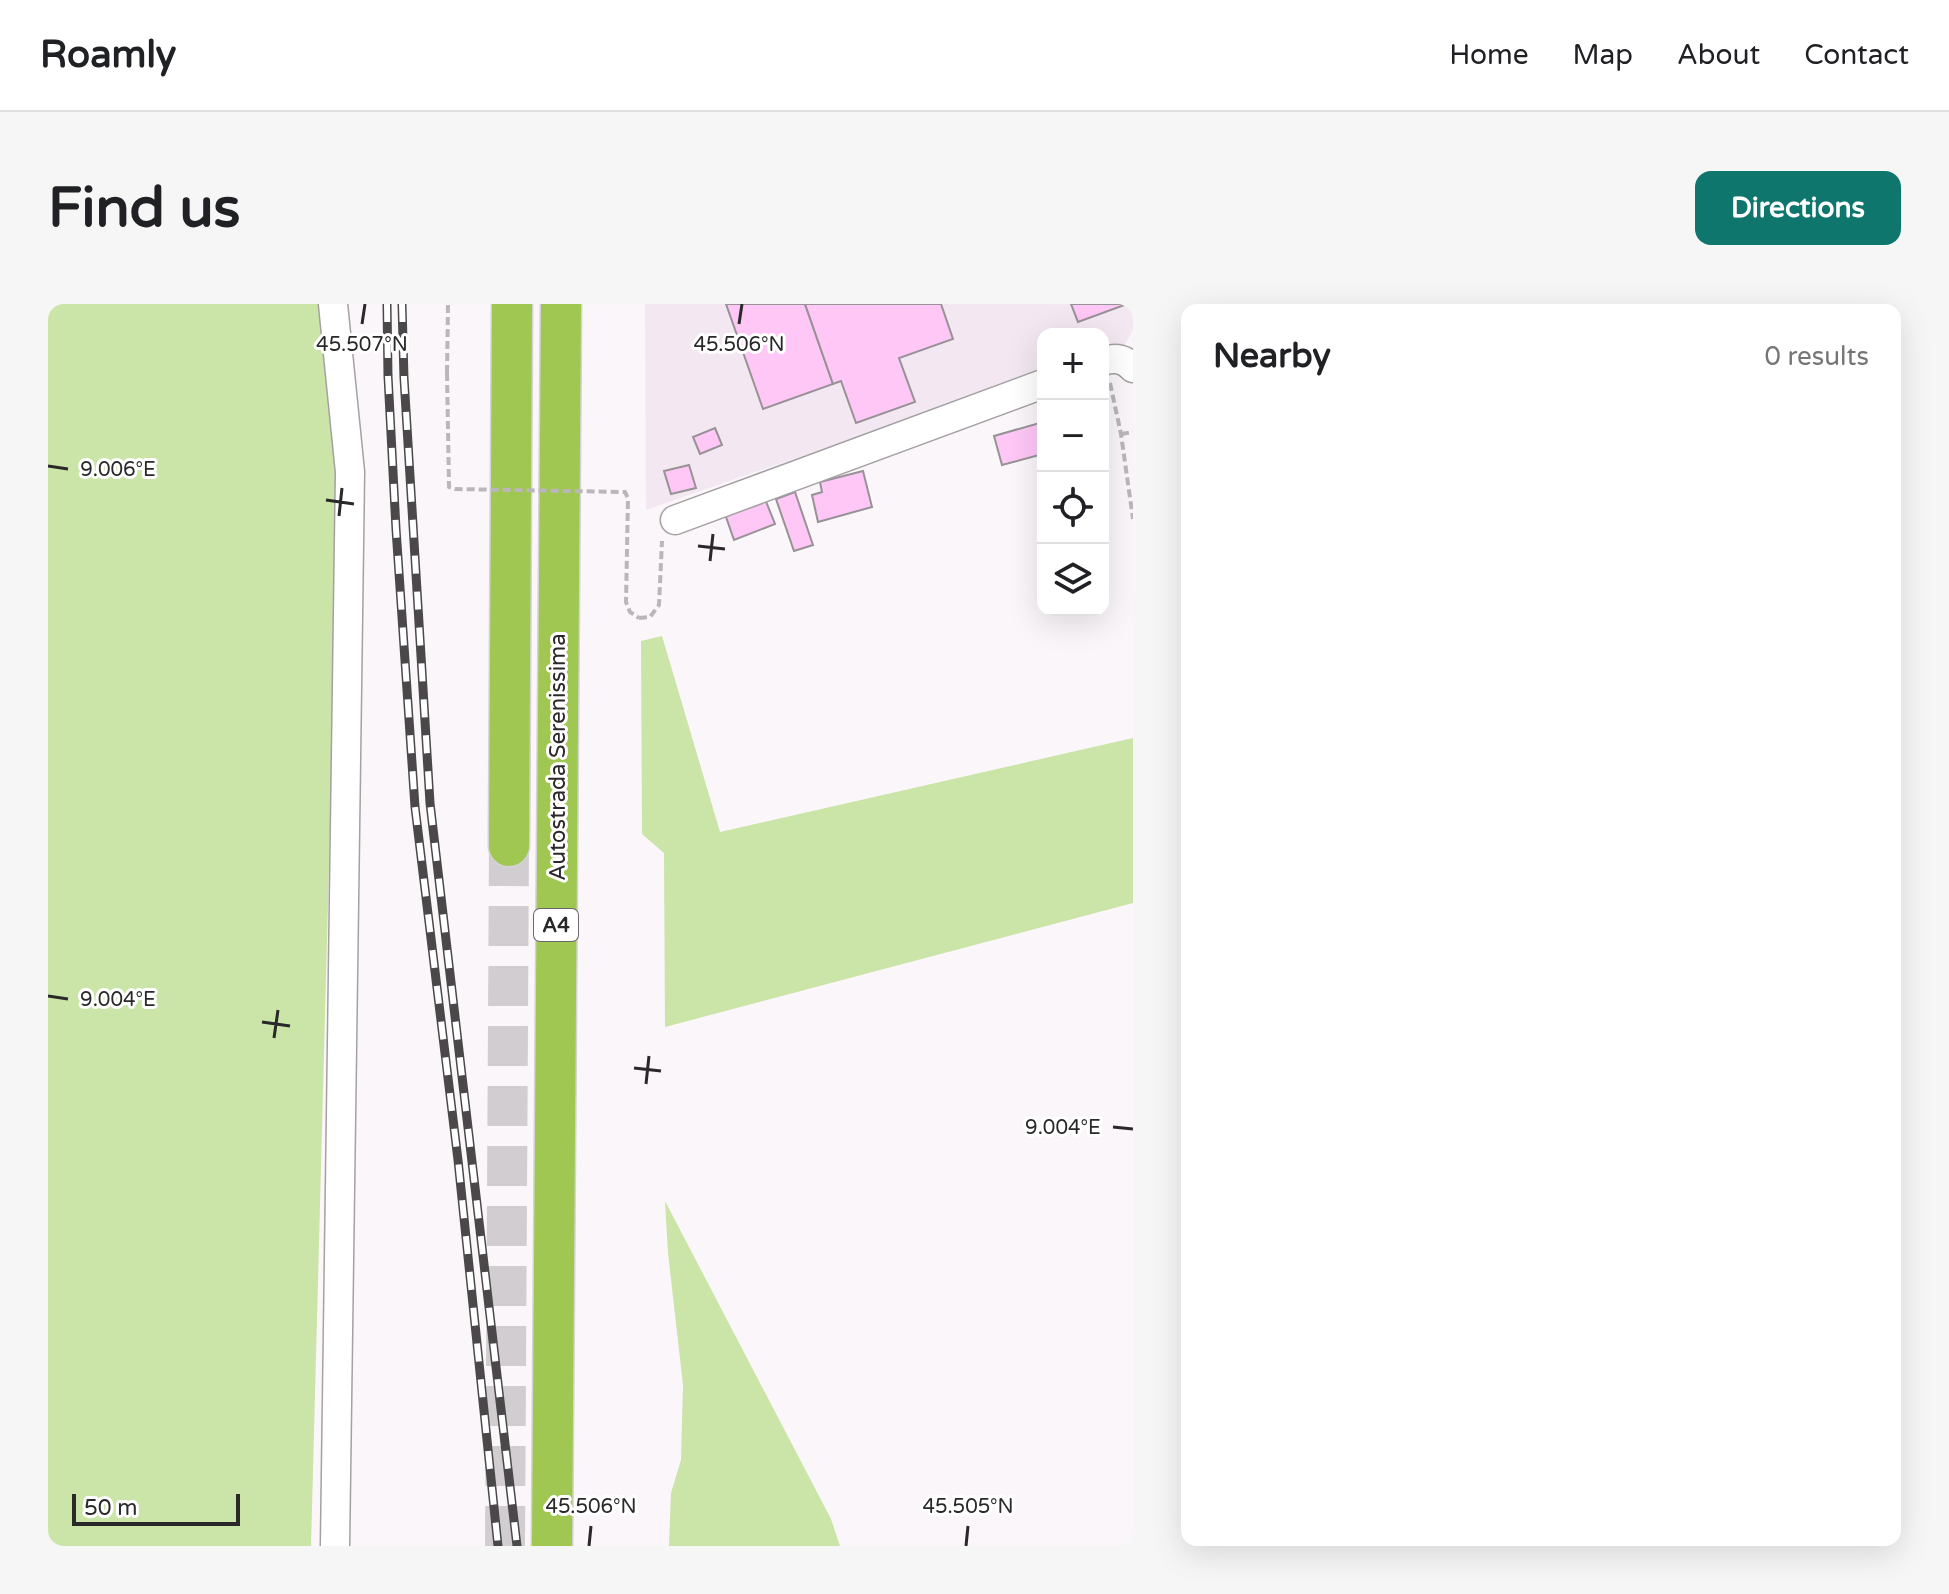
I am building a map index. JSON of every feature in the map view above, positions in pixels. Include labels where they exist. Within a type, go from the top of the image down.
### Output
[{"type":"highway","points":[[509,846],[512,304]]},
{"type":"highway","name":"Autostrada Serenissima","points":[[552,1546],[561,304]]},
{"type":"street","points":[[333,304],[350,472],[335,1546]]},
{"type":"street","points":[[675,520],[1037,386]]},
{"type":"path","points":[[448,304],[449,487],[625,492],[628,498],[626,602],[630,612],[639,618]]},
{"type":"path","points":[[1121,365],[1121,434],[1130,480],[1133,519]]},
{"type":"path","points":[[1121,434],[1133,432]]},
{"type":"shaded area","points":[[645,304],[1133,304],[1133,330],[1122,349],[1109,350],[1109,328],[1037,328],[1037,374],[646,510]]},
{"type":"green space","points":[[48,304],[326,304],[338,524],[311,1546],[48,1546]]},
{"type":"green space","points":[[662,636],[720,832],[1133,738],[1133,903],[665,1027],[664,853],[642,834],[641,641]]},
{"type":"green space","points":[[665,1201],[831,1519],[840,1546],[669,1546],[671,1493],[681,1460],[683,1385]]},
{"type":"building","points":[[726,304],[805,304],[833,384],[763,409]]},
{"type":"building","points":[[805,304],[941,304],[953,339],[899,358],[915,402],[856,423],[841,381],[833,384]]},
{"type":"building","points":[[1071,304],[1127,304],[1078,322]]},
{"type":"building","points":[[1037,424],[1037,456],[1002,465],[994,436]]},
{"type":"building","points":[[715,428],[722,445],[700,454],[693,437]]},
{"type":"building","points":[[689,465],[696,488],[671,494],[664,471]]},
{"type":"building","points":[[863,471],[872,507],[818,522],[812,495],[822,492],[820,482]]},
{"type":"building","points":[[795,492],[813,545],[794,551],[776,499]]},
{"type":"building","points":[[765,499],[775,524],[734,540],[725,514]]},
{"type":"tunnel","points":[[505,1546],[509,846]]},
{"type":"railway","points":[[387,304],[396,529],[415,807],[458,1160],[498,1546]]},
{"type":"railway","points":[[402,304],[430,803],[517,1546]]}]
